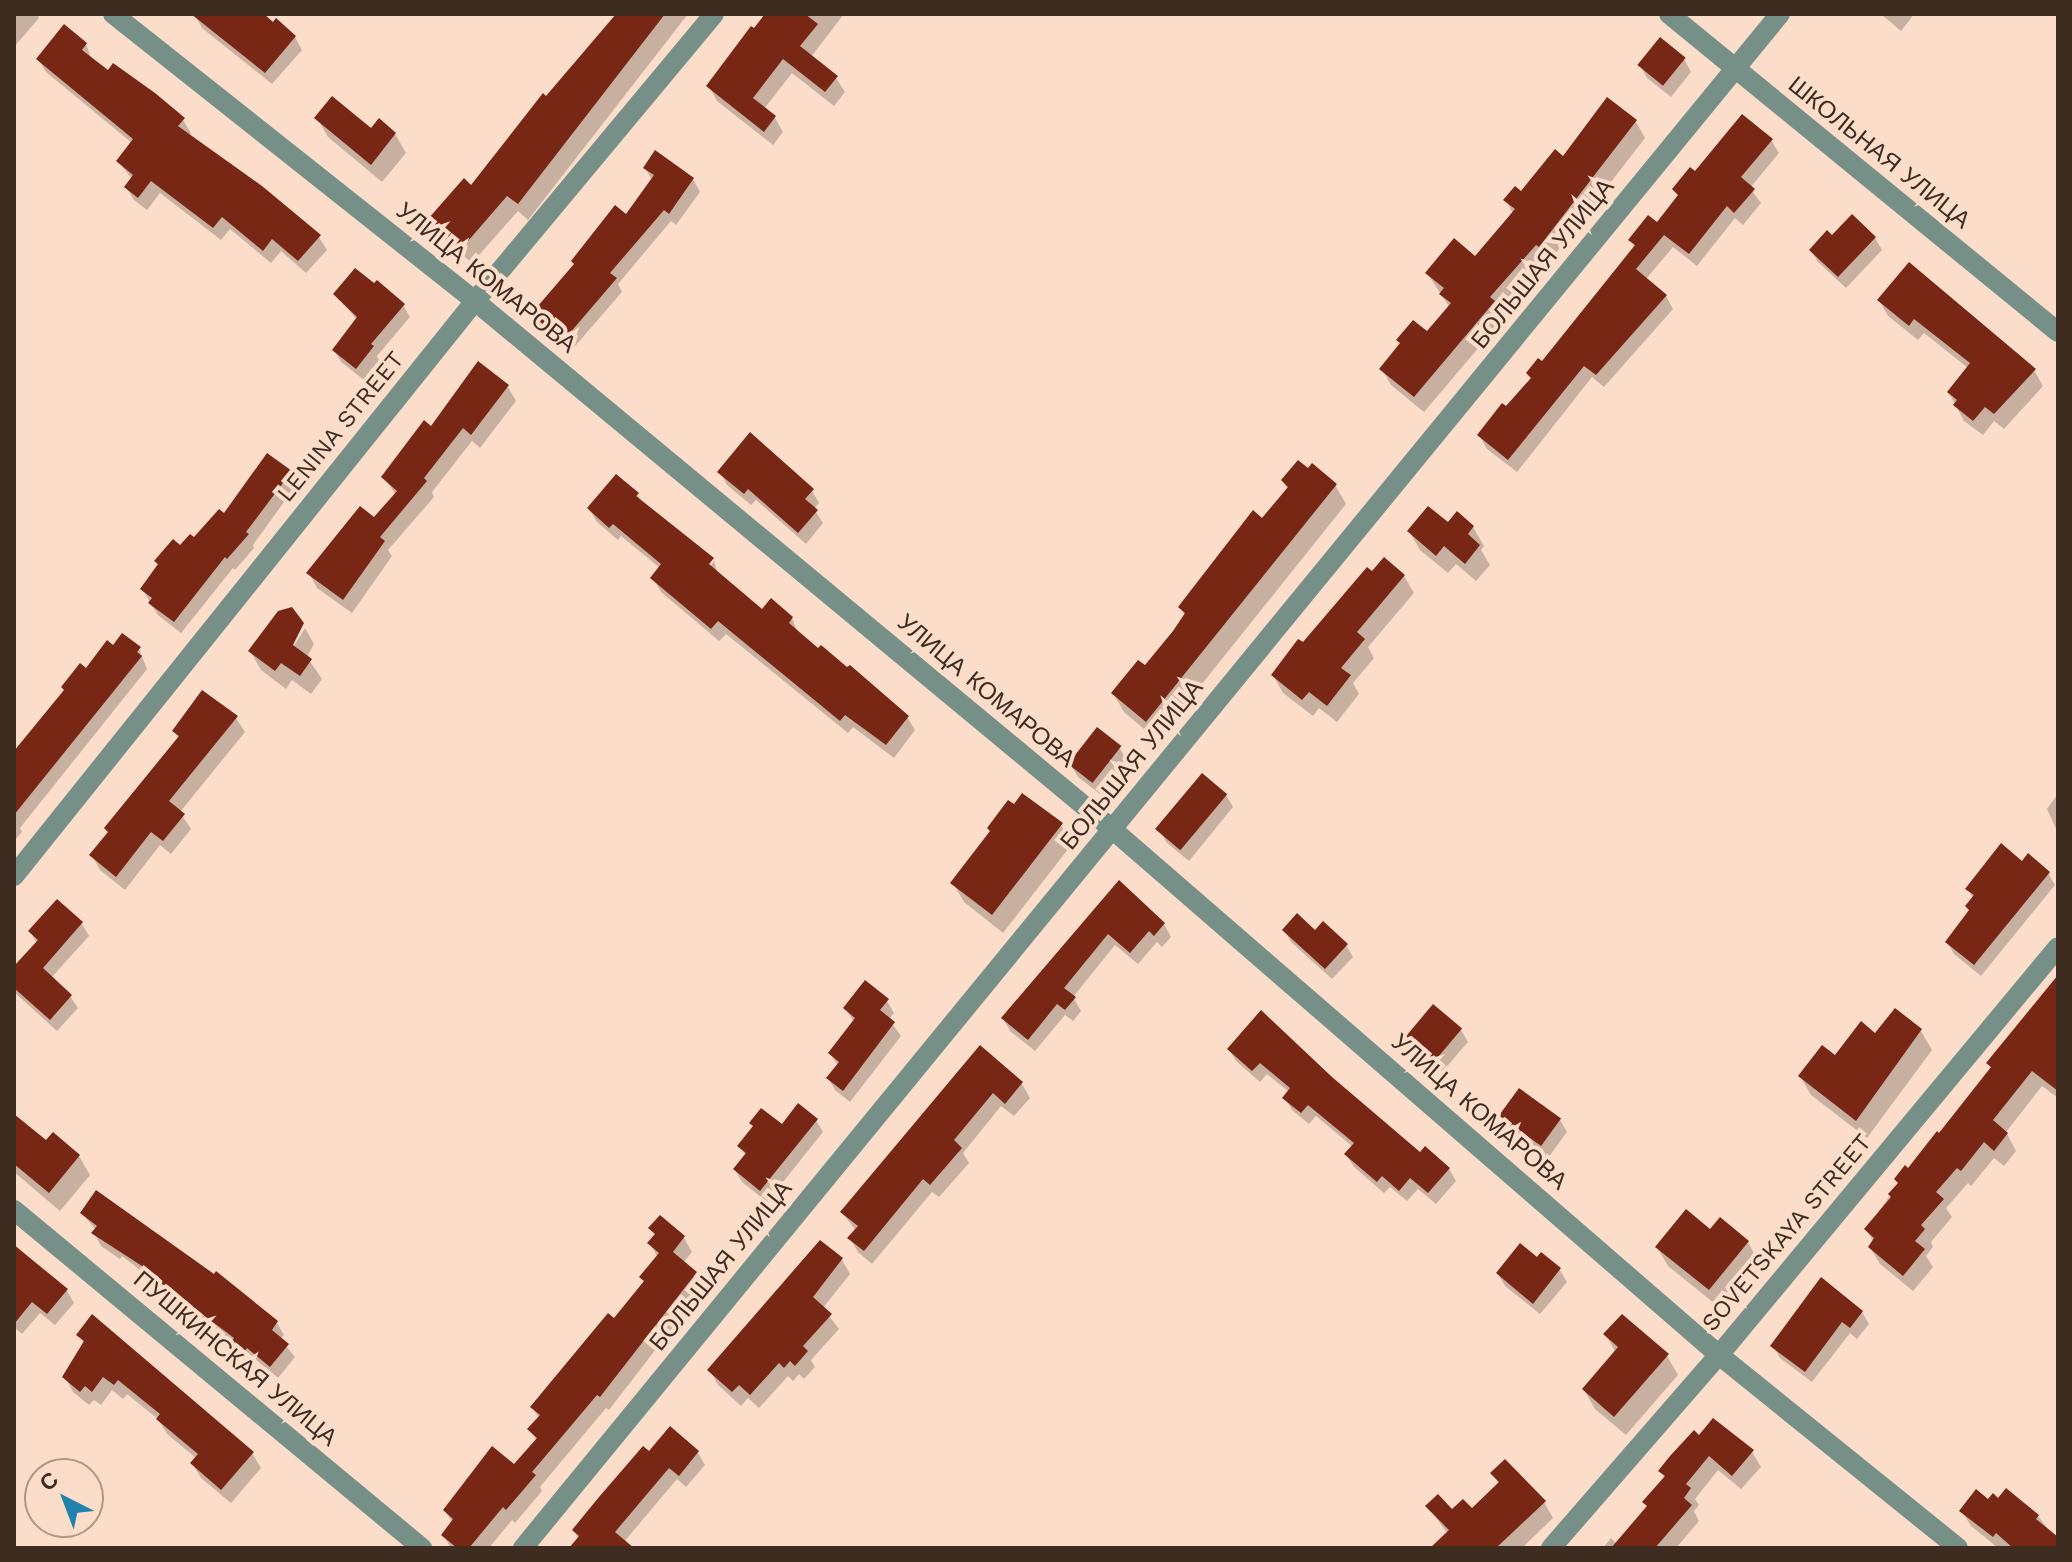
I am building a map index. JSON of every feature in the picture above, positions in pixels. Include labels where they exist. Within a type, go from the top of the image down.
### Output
[{"type":"street","name":"УЛИЦА КОМАРОВА","points":[[113,14],[475,301],[1112,829],[1719,1355],[1958,1548]]},
{"type":"street","name":"LENINA STREET","points":[[14,876],[475,301],[714,14]]},
{"type":"street","name":"ШКОЛЬНАЯ УЛИЦА","points":[[1669,14],[2058,332]]},
{"type":"street","name":"БОЛЬШАЯ УЛИЦА","points":[[523,1548],[1780,14]]},
{"type":"street","name":"SOVETSKAYA STREET","points":[[1551,1548],[1719,1355],[2058,947]]},
{"type":"street","name":"ПУШКИНСКАЯ УЛИЦА","points":[[14,1210],[422,1548]]},
{"type":"building","points":[[191,14],[264,14],[273,22],[276,18],[296,36],[265,73]]},
{"type":"building","points":[[616,14],[665,14],[518,204],[507,196],[462,248],[428,219],[464,178],[471,185],[543,93],[546,96]]},
{"type":"building","points":[[765,14],[805,14],[818,24],[800,46],[838,76],[825,92],[783,59],[753,98],[776,116],[764,132],[706,86],[751,26],[754,28]]},
{"type":"building","points":[[64,24],[87,43],[82,50],[108,70],[113,63],[155,93],[185,118],[178,126],[262,186],[321,235],[298,261],[272,239],[263,251],[222,217],[213,228],[151,181],[138,198],[124,187],[133,175],[116,161],[133,139],[36,59]]},
{"type":"building","points":[[1660,37],[1686,58],[1663,86],[1637,65]]},
{"type":"building","points":[[332,96],[371,128],[379,118],[396,133],[371,165],[314,118]]},
{"type":"building","points":[[1607,97],[1637,120],[1539,247],[1536,245],[1490,297],[1495,301],[1414,397],[1379,369],[1400,343],[1396,340],[1413,320],[1427,331],[1451,303],[1439,294],[1444,288],[1425,273],[1454,238],[1475,256],[1515,209],[1503,200],[1515,186],[1521,191],[1555,149],[1563,156]]},
{"type":"building","points":[[1742,114],[1773,139],[1741,177],[1755,189],[1734,213],[1727,206],[1689,254],[1664,235],[1636,269],[1667,295],[1596,375],[1584,366],[1508,460],[1477,435],[1502,403],[1506,406],[1531,378],[1526,373],[1538,358],[1542,361],[1635,245],[1628,240],[1648,215],[1657,222],[1678,195],[1672,189],[1690,167],[1695,171]]},
{"type":"building","points":[[655,150],[694,178],[669,214],[664,210],[610,273],[617,278],[563,341],[531,314],[574,264],[571,261],[615,205],[626,214],[654,175],[643,168]]},
{"type":"building","points":[[1852,214],[1876,237],[1838,277],[1809,250],[1827,230],[1832,235]]},
{"type":"building","points":[[1909,262],[2036,369],[1994,414],[1985,407],[1973,421],[1953,405],[1957,400],[1947,392],[1970,363],[1914,319],[1909,326],[1877,300]]},
{"type":"building","points":[[355,268],[374,283],[377,280],[405,304],[371,344],[374,346],[356,369],[332,350],[357,317],[333,294]]},
{"type":"building","points":[[478,361],[509,385],[471,435],[463,428],[424,478],[427,481],[380,537],[385,541],[343,600],[306,573],[360,506],[374,517],[397,491],[381,477],[424,420],[431,426]]},
{"type":"building","points":[[750,432],[814,489],[805,499],[818,510],[798,533],[748,489],[744,494],[717,472]]},
{"type":"building","points":[[267,453],[292,471],[246,532],[249,534],[227,559],[225,557],[174,622],[148,603],[152,598],[140,589],[158,564],[154,561],[173,539],[180,545],[190,534],[194,537],[219,509],[224,513]]},
{"type":"building","points":[[1298,460],[1308,468],[1312,463],[1337,484],[1146,722],[1111,693],[1138,660],[1145,665],[1173,631],[1185,613],[1178,607],[1253,510],[1262,518],[1288,487],[1281,480]]},
{"type":"building","points":[[616,474],[639,493],[636,496],[714,558],[709,564],[762,609],[771,598],[793,617],[789,623],[818,648],[821,645],[847,667],[850,665],[909,716],[886,745],[845,715],[840,721],[718,621],[711,629],[650,578],[661,564],[613,524],[609,528],[587,508]]},
{"type":"building","points":[[1428,506],[1448,522],[1457,511],[1474,526],[1468,534],[1480,545],[1465,564],[1444,546],[1436,556],[1407,531]]},
{"type":"building","points":[[1384,557],[1405,575],[1357,632],[1365,639],[1341,668],[1351,675],[1327,706],[1309,692],[1302,700],[1271,675],[1298,639],[1303,642],[1367,567],[1372,571]]},
{"type":"building","points":[[292,607],[304,623],[293,645],[312,659],[300,676],[281,663],[275,671],[248,651],[278,611]]},
{"type":"building","points":[[122,633],[141,647],[137,652],[142,656],[14,815],[14,751],[64,690],[61,687],[80,663],[86,668],[107,640],[113,645]]},
{"type":"building","points":[[202,690],[238,716],[169,801],[185,814],[163,841],[151,832],[116,877],[89,855],[108,832],[104,828],[179,736],[172,731]]},
{"type":"building","points":[[1097,727],[1121,746],[1092,783],[1068,764]]},
{"type":"building","points":[[1202,773],[1227,794],[1180,850],[1155,829]]},
{"type":"building","points":[[1022,793],[1063,823],[992,915],[950,883],[990,831],[987,828],[1008,800],[1014,804]]},
{"type":"building","points":[[2001,843],[2022,861],[2028,853],[2050,872],[1974,965],[1945,942],[1969,910],[1965,906],[1974,895],[1965,889]]},
{"type":"building","points":[[1119,880],[1165,923],[1154,936],[1149,931],[1130,953],[1108,934],[1064,988],[1076,997],[1065,1010],[1057,1004],[1028,1040],[1001,1018]]},
{"type":"building","points":[[57,899],[83,922],[43,968],[72,995],[50,1020],[14,988],[14,966],[38,940],[28,931]]},
{"type":"building","points":[[1297,913],[1315,930],[1323,921],[1348,944],[1325,969],[1282,930]]},
{"type":"building","points":[[2058,975],[2058,1091],[2032,1071],[1993,1120],[2008,1133],[1994,1151],[1984,1142],[1961,1171],[1957,1168],[1936,1192],[1944,1199],[1921,1225],[1925,1229],[1915,1241],[1925,1249],[1903,1276],[1868,1247],[1874,1238],[1864,1229],[1891,1197],[1888,1194],[1898,1183],[1894,1179],[1905,1165],[1908,1168],[1937,1131],[1939,1133],[1991,1067],[1986,1063]]},
{"type":"building","points":[[865,980],[889,999],[880,1010],[895,1022],[843,1091],[826,1078],[839,1062],[828,1053],[855,1018],[843,1008]]},
{"type":"building","points":[[1433,1004],[1462,1028],[1434,1061],[1405,1037]]},
{"type":"building","points":[[1895,1008],[1922,1029],[1856,1121],[1798,1076],[1822,1045],[1835,1055],[1861,1021],[1875,1033]]},
{"type":"building","points":[[1261,1010],[1332,1077],[1420,1152],[1425,1146],[1450,1168],[1428,1193],[1410,1178],[1399,1191],[1382,1176],[1377,1182],[1344,1154],[1354,1143],[1308,1105],[1301,1113],[1282,1098],[1290,1088],[1260,1063],[1252,1071],[1227,1049]]},
{"type":"building","points":[[980,1045],[1023,1082],[1005,1104],[993,1093],[954,1140],[962,1148],[930,1185],[923,1179],[864,1251],[847,1238],[858,1226],[840,1212]]},
{"type":"building","points":[[1519,1088],[1561,1119],[1541,1146],[1499,1116]]},
{"type":"building","points":[[798,1103],[818,1119],[760,1191],[733,1169],[746,1153],[737,1146],[753,1126],[749,1123],[761,1108],[782,1124]]},
{"type":"building","points":[[14,1114],[46,1140],[53,1132],[80,1155],[49,1193],[14,1164]]},
{"type":"building","points":[[96,1190],[214,1274],[216,1271],[278,1321],[272,1330],[289,1344],[270,1367],[247,1348],[244,1352],[231,1342],[234,1338],[157,1280],[159,1277],[91,1233],[97,1226],[80,1213]]},
{"type":"building","points":[[1686,1209],[1710,1229],[1720,1217],[1749,1241],[1709,1290],[1655,1247]]},
{"type":"building","points":[[660,1215],[685,1236],[673,1252],[697,1272],[600,1397],[597,1395],[532,1472],[536,1475],[506,1510],[503,1507],[469,1548],[457,1548],[441,1535],[453,1519],[443,1510],[492,1446],[514,1464],[537,1438],[527,1429],[540,1415],[530,1407],[608,1313],[614,1318],[644,1281],[639,1277],[659,1253],[647,1243],[655,1234],[648,1228]]},
{"type":"building","points":[[820,1240],[843,1258],[813,1297],[832,1314],[803,1346],[808,1351],[795,1366],[790,1361],[784,1368],[779,1363],[750,1395],[739,1385],[732,1392],[707,1370]]},
{"type":"building","points":[[1520,1243],[1537,1257],[1541,1252],[1561,1268],[1533,1304],[1496,1273]]},
{"type":"building","points":[[14,1245],[68,1289],[47,1314],[32,1302],[14,1324]]},
{"type":"building","points":[[1821,1277],[1863,1311],[1850,1328],[1842,1322],[1805,1372],[1770,1346]]},
{"type":"building","points":[[92,1314],[254,1452],[221,1490],[190,1463],[198,1454],[156,1419],[160,1414],[118,1380],[114,1385],[103,1377],[92,1392],[85,1386],[80,1392],[62,1377],[84,1341],[76,1335]]},
{"type":"building","points":[[1622,1314],[1669,1354],[1614,1417],[1582,1389],[1618,1347],[1603,1334]]},
{"type":"building","points":[[1713,1418],[1754,1450],[1732,1476],[1709,1456],[1686,1484],[1691,1488],[1684,1498],[1692,1505],[1655,1548],[1611,1548],[1647,1506],[1642,1502],[1665,1476],[1658,1471],[1694,1430],[1699,1435]]},
{"type":"building","points":[[670,1426],[699,1451],[679,1476],[669,1468],[615,1532],[634,1548],[569,1548],[579,1536],[572,1530],[599,1497],[643,1446],[649,1451]]},
{"type":"building","points":[[1505,1459],[1546,1501],[1496,1548],[1430,1548],[1449,1530],[1425,1506],[1438,1494],[1452,1509],[1463,1499],[1472,1508],[1499,1482],[1490,1473]]},
{"type":"building","points":[[2006,1488],[2039,1515],[2036,1519],[2058,1537],[2058,1548],[2013,1548],[1996,1533],[1993,1537],[1959,1511],[1976,1489],[1988,1499],[1993,1493],[1998,1498]]}]
